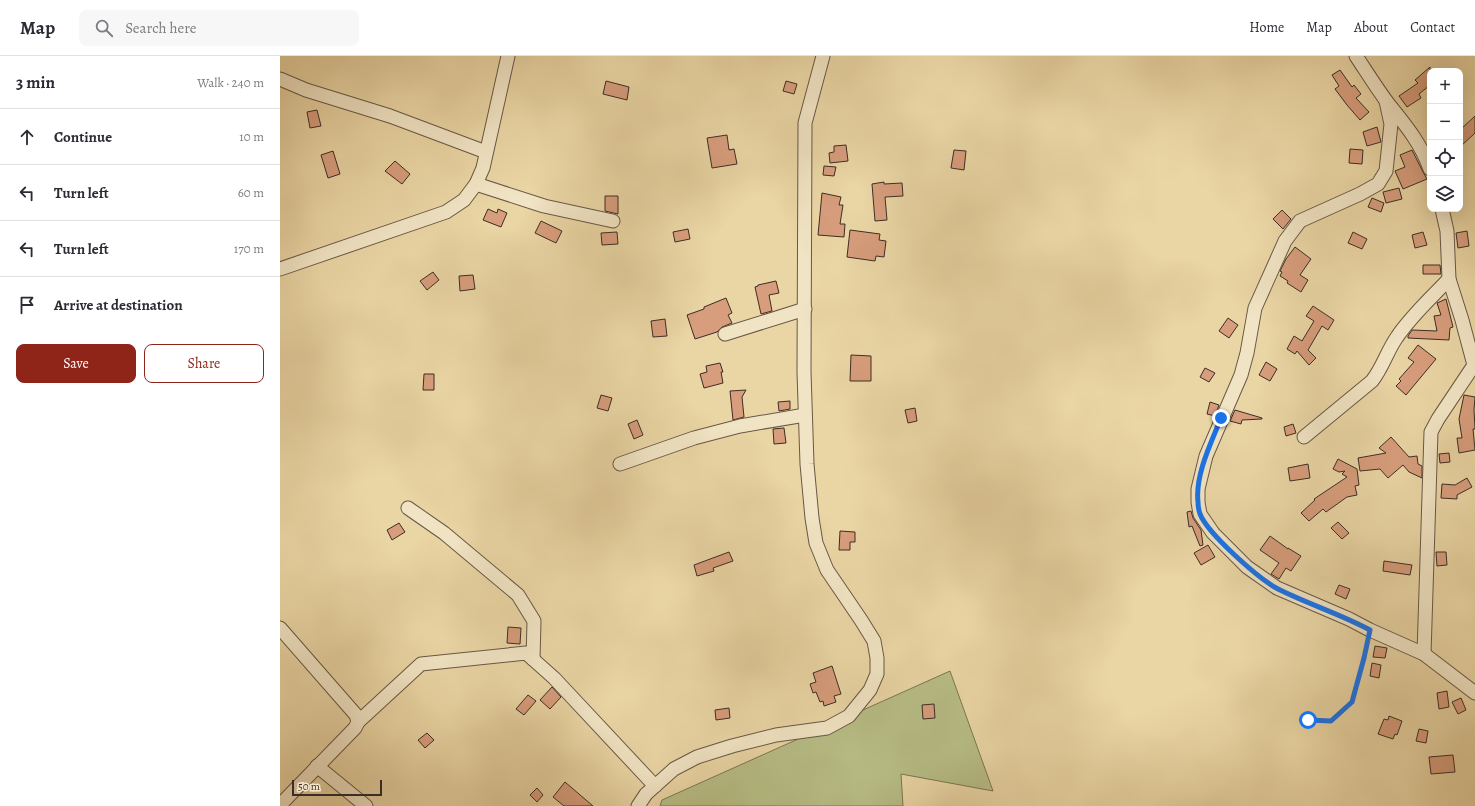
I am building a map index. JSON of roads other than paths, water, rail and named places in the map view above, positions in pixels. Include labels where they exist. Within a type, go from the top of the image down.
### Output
[{"type":"street","points":[[280,268],[446,212],[464,200],[476,184],[483,168],[508,56]]},
{"type":"street","points":[[638,806],[646,794],[674,769],[697,757],[732,746],[776,736],[826,728],[849,716],[870,690],[877,674],[877,658],[874,641],[827,570],[816,543],[807,464],[804,372],[805,123],[823,56]]},
{"type":"street","points":[[1356,56],[1386,101],[1408,128],[1427,161]]},
{"type":"street","points":[[280,79],[306,90],[390,116],[486,152]]},
{"type":"street","points":[[1386,101],[1391,124],[1386,171],[1378,184],[1360,194],[1300,221],[1285,241],[1255,308],[1247,353],[1241,375],[1206,456],[1198,489],[1198,502],[1200,514],[1213,533],[1247,567],[1277,588],[1349,619],[1424,654],[1475,693]]},
{"type":"street","points":[[476,184],[544,206],[613,221]]},
{"type":"street","points":[[1424,654],[1431,432],[1474,365],[1449,279],[1447,231],[1443,212]]},
{"type":"street","points":[[1304,437],[1372,381],[1380,371],[1398,336],[1416,313],[1449,279]]},
{"type":"street","points":[[725,334],[805,309]]},
{"type":"street","points":[[620,464],[694,438],[740,426],[805,415]]},
{"type":"street","points":[[408,508],[444,533],[518,595],[534,621],[532,659]]},
{"type":"street","points":[[280,628],[356,715],[358,722]]},
{"type":"street","points":[[280,804],[355,728],[358,722],[421,664],[526,653],[554,678],[655,786]]},
{"type":"street","points":[[317,766],[366,806]]}]
